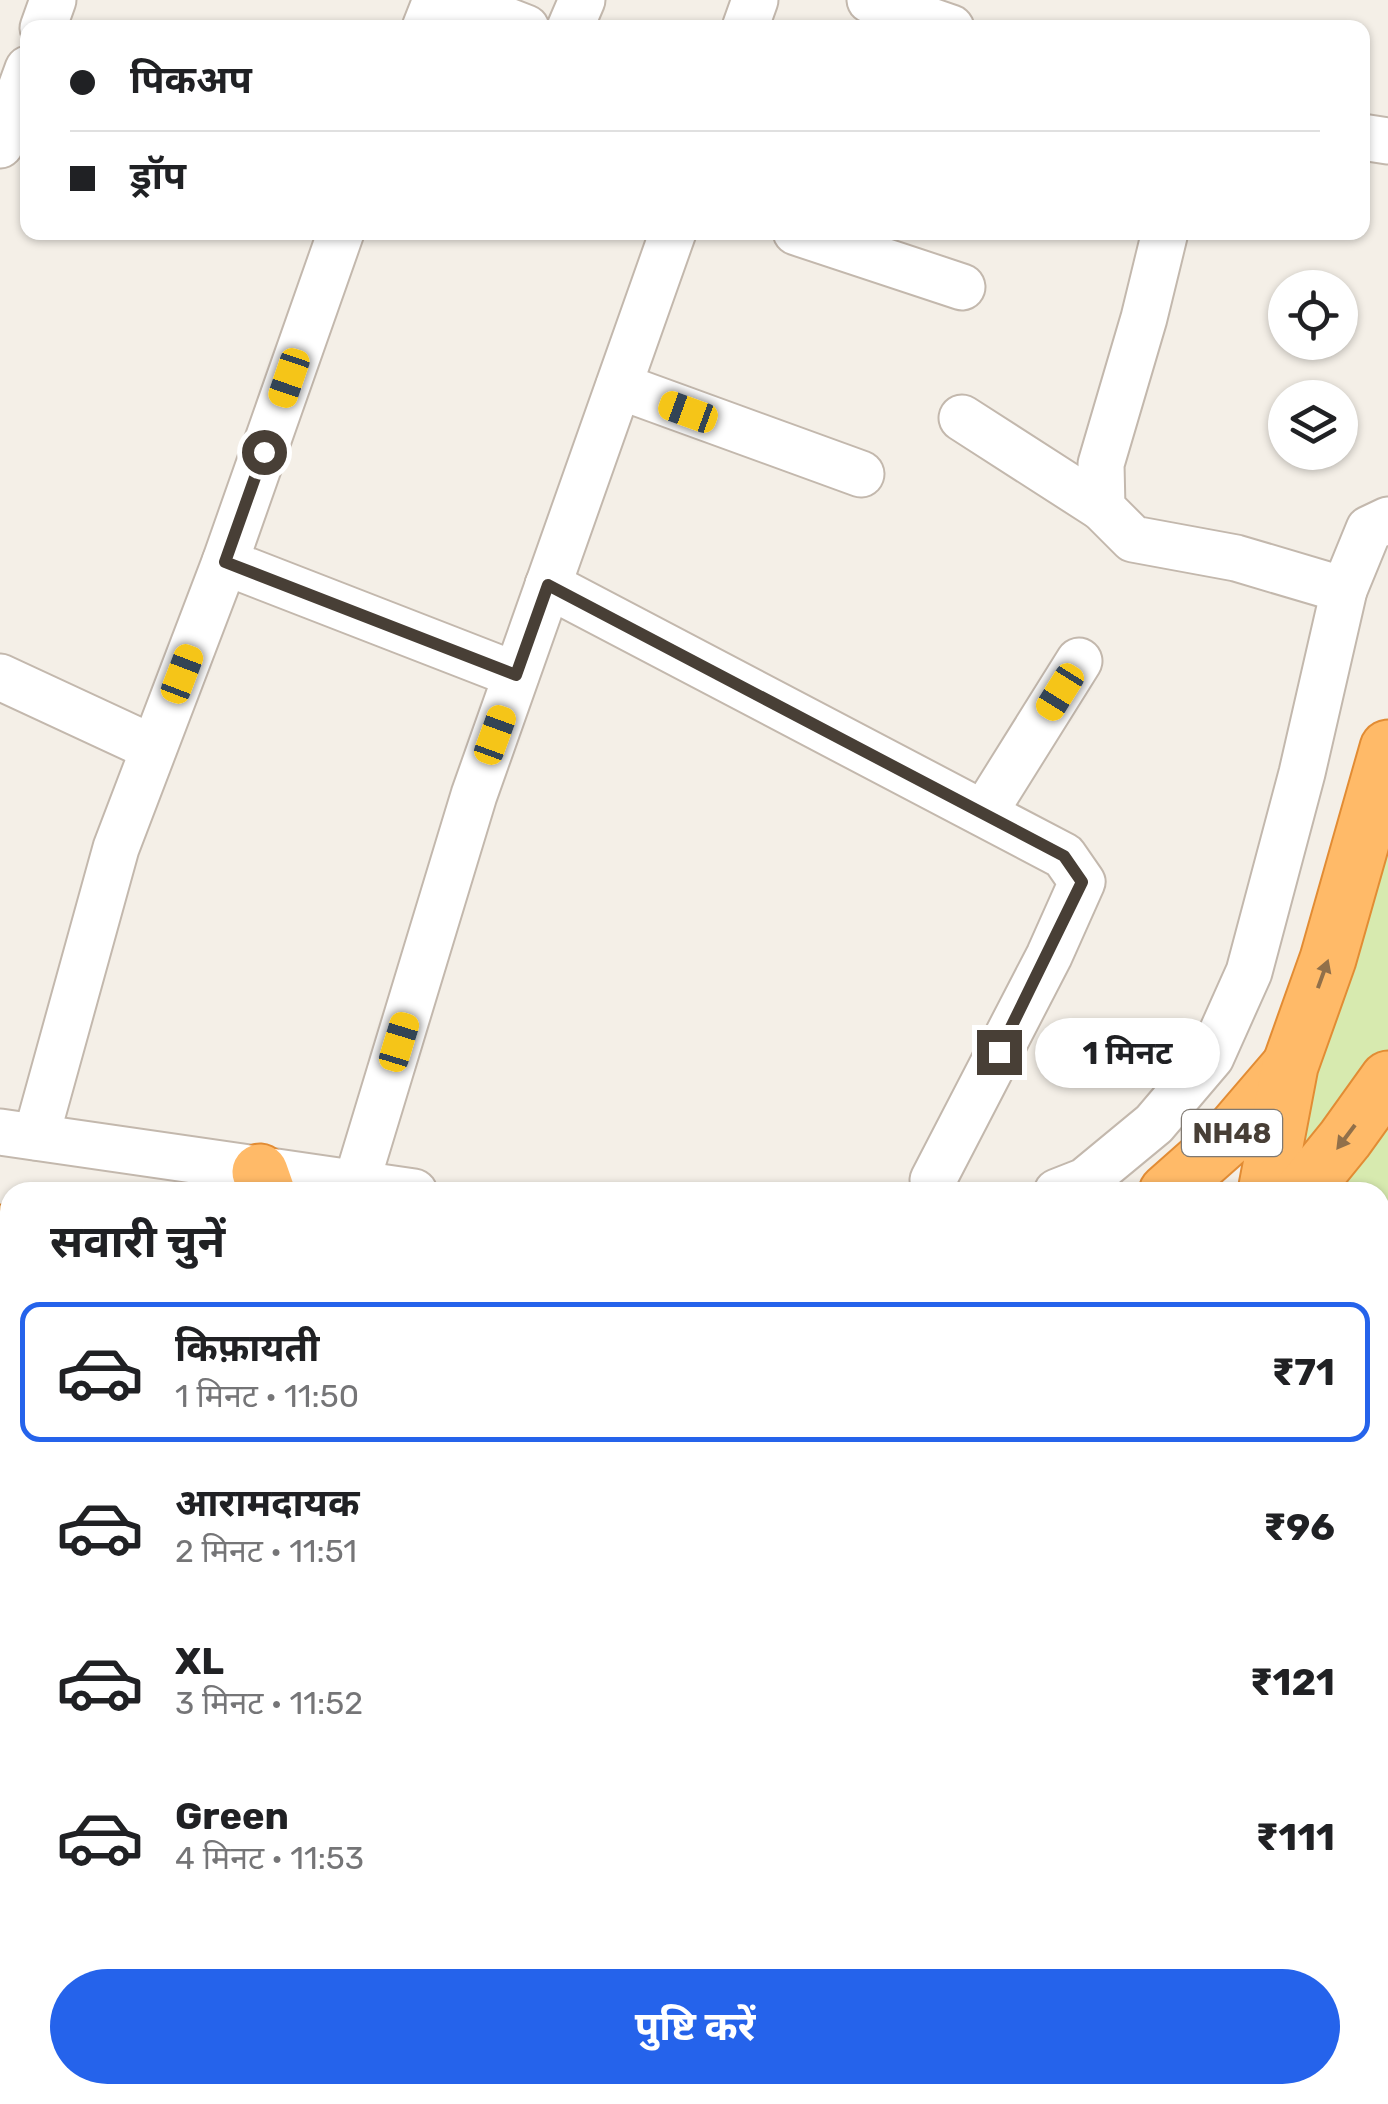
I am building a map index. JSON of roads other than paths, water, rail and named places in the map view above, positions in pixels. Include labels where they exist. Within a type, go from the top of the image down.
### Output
[{"type":"highway","name":"NH48","points":[[1179,1182],[1228,1138],[1290,1066],[1328,959],[1388,748]]},
{"type":"highway","points":[[1268,1182],[1290,1066]]},
{"type":"highway","name":"NH48","points":[[1310,1182],[1388,1079]]},
{"type":"street","points":[[454,0],[505,20]]},
{"type":"street","points":[[870,0],[928,20]]},
{"type":"street","points":[[3,128],[20,88]]},
{"type":"street","points":[[264,1182],[18,1134],[116,848],[225,562],[339,240]]},
{"type":"street","points":[[357,1182],[474,795],[669,240]]},
{"type":"street","points":[[820,240],[962,287]]},
{"type":"street","points":[[1102,508],[1101,464],[1163,240]]},
{"type":"street","points":[[618,386],[861,474]]},
{"type":"street","points":[[962,418],[1102,508],[1133,539],[1236,558],[1344,590]]},
{"type":"street","points":[[1082,1182],[1154,1124],[1211,1057],[1250,972],[1298,792],[1344,590],[1369,529],[1388,520]]},
{"type":"street","points":[[225,562],[516,675]]},
{"type":"street","points":[[548,585],[1064,856],[1082,882],[933,1180]]},
{"type":"street","points":[[984,813],[1079,661]]},
{"type":"street","points":[[0,676],[153,748]]}]
